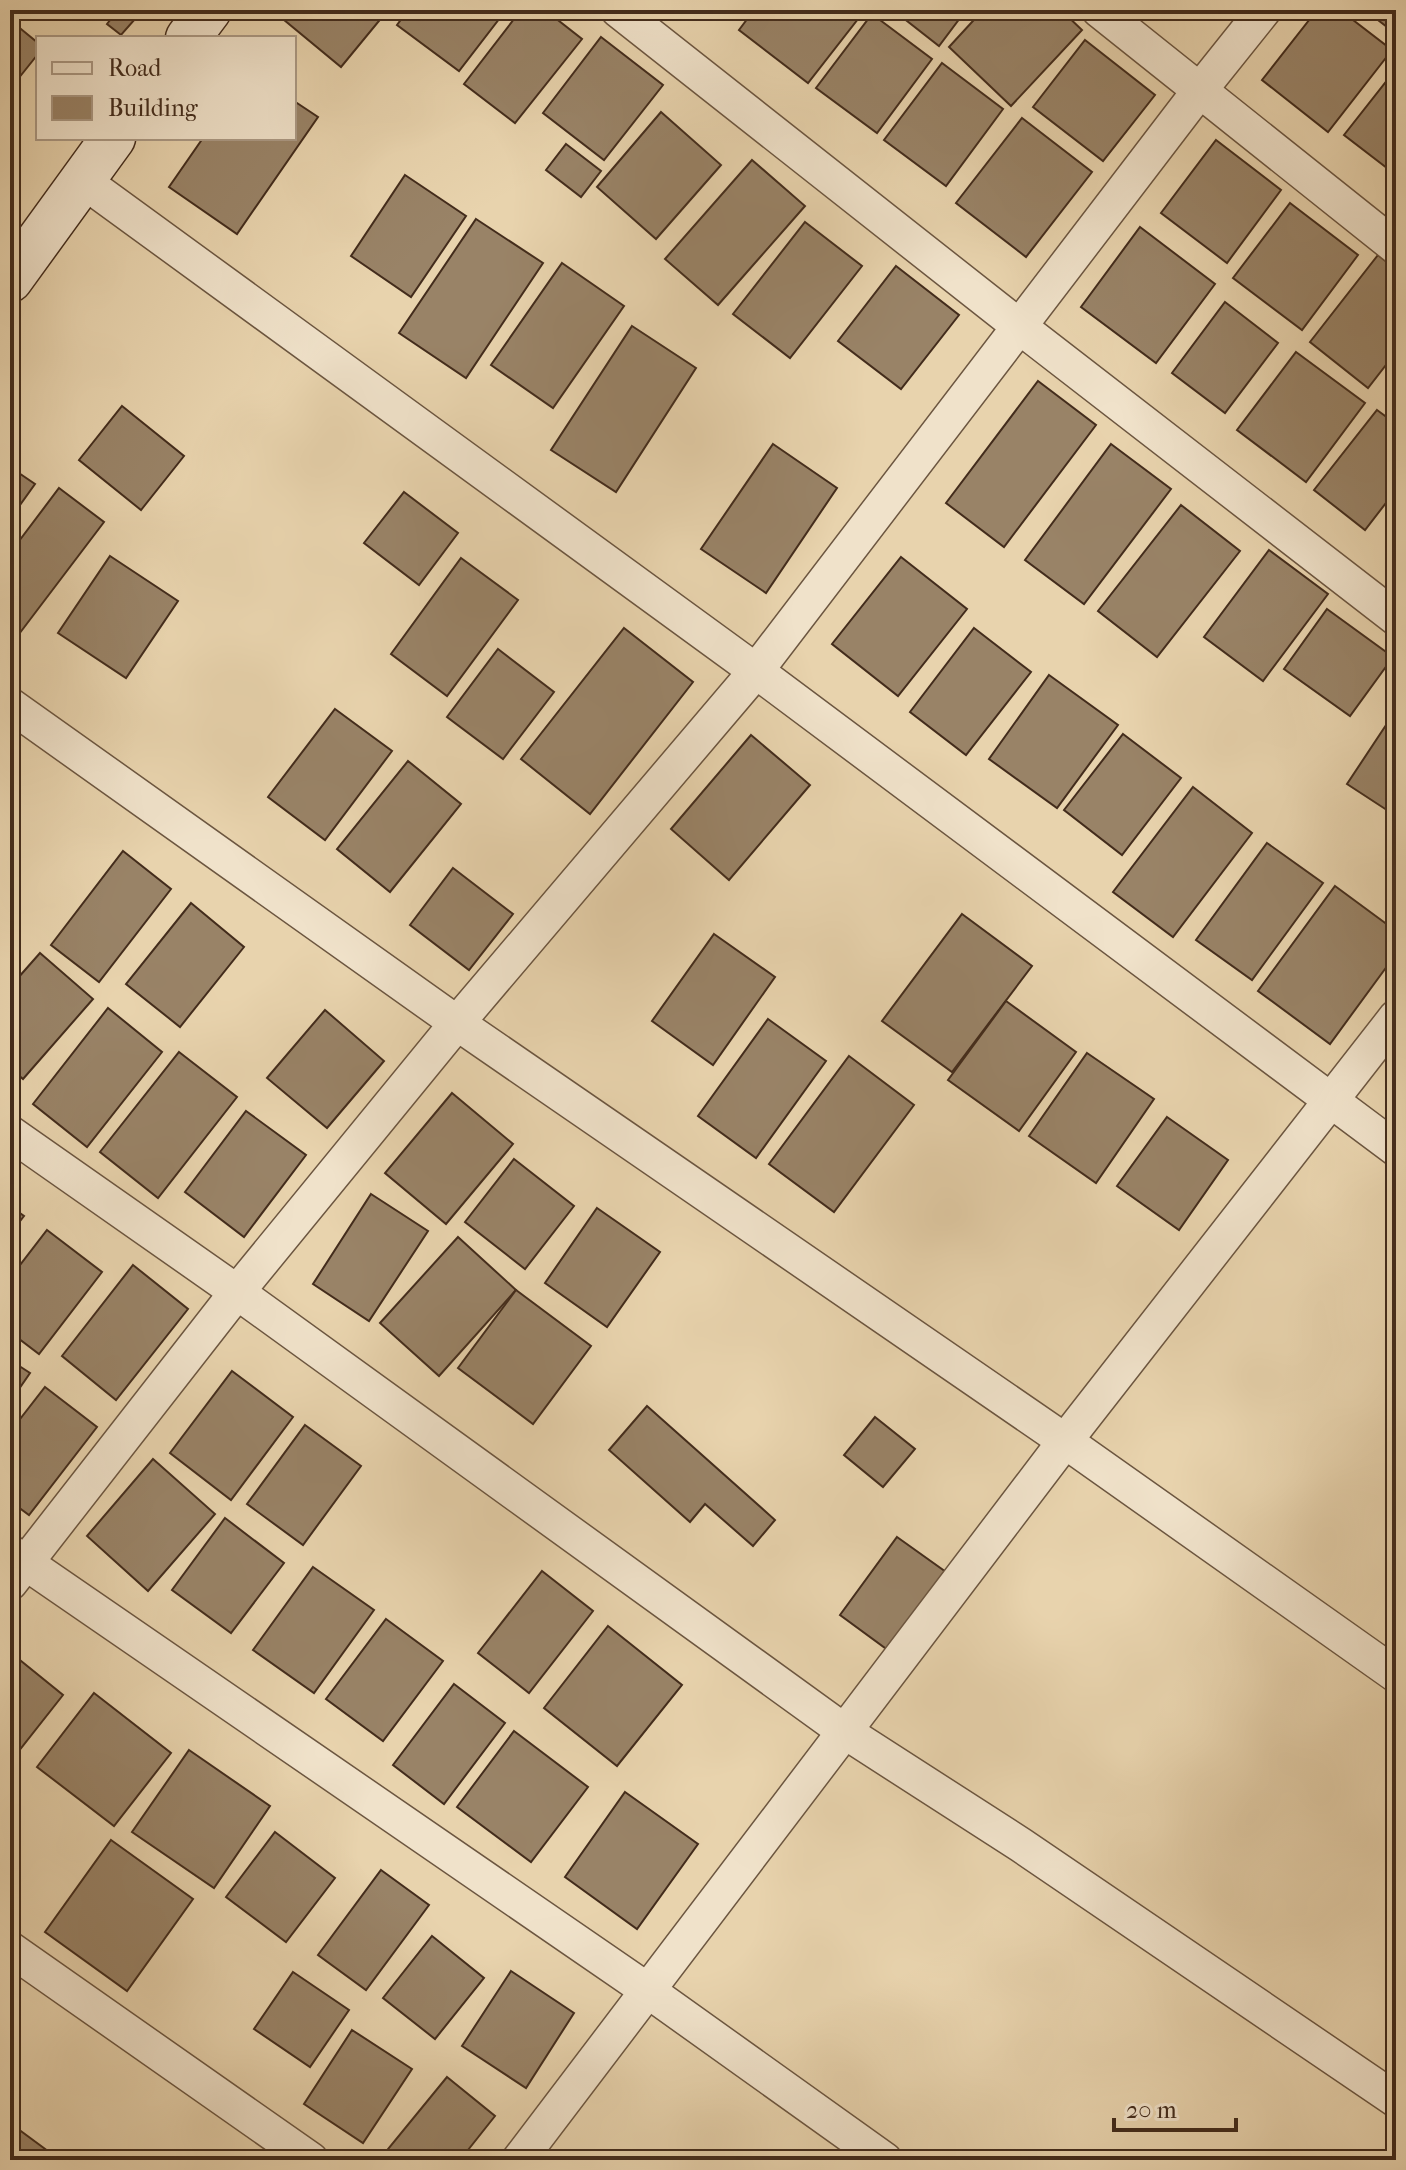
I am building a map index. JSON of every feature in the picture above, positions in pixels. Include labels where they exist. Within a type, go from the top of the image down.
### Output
[{"type":"street","points":[[190,36],[209,10]]},
{"type":"street","points":[[618,10],[1396,618]]},
{"type":"street","points":[[1099,10],[1396,247]]},
{"type":"street","points":[[885,2160],[647,1990],[15,1566],[457,1023],[756,671],[1264,10]]},
{"type":"street","points":[[10,280],[112,140]]},
{"type":"street","points":[[82,180],[756,671],[1396,1149]]},
{"type":"street","points":[[10,705],[457,1023],[1065,1441],[1396,1675]]},
{"type":"street","points":[[519,2160],[1065,1441],[1396,1017]]},
{"type":"street","points":[[10,1133],[237,1292],[844,1731],[1021,1845],[1396,2100]]},
{"type":"street","points":[[10,1949],[311,2160]]},
{"type":"building","points":[[118,10],[143,10],[121,35],[107,24]]},
{"type":"building","points":[[272,10],[388,10],[341,67]]},
{"type":"building","points":[[408,10],[506,10],[459,71],[397,25]]},
{"type":"building","points":[[521,10],[545,10],[582,39],[515,123],[464,84]]},
{"type":"building","points":[[754,10],[865,10],[808,83],[739,30]]},
{"type":"building","points":[[893,10],[966,10],[939,46]]},
{"type":"building","points":[[983,10],[1061,10],[1082,30],[1011,106],[949,47]]},
{"type":"building","points":[[1317,10],[1340,10],[1392,50],[1328,132],[1262,80]]},
{"type":"building","points":[[1365,10],[1396,10],[1396,34]]},
{"type":"building","points":[[872,14],[932,59],[877,133],[816,88]]},
{"type":"building","points":[[10,20],[36,41],[36,56],[10,89]]},
{"type":"building","points":[[601,37],[663,85],[604,160],[543,113]]},
{"type":"building","points":[[1085,40],[1155,95],[1103,161],[1033,107]]},
{"type":"building","points":[[942,63],[1003,109],[946,186],[884,140]]},
{"type":"building","points":[[1396,69],[1396,175],[1344,135]]},
{"type":"building","points":[[296,102],[318,117],[237,234],[169,187],[202,140],[296,140]]},
{"type":"building","points":[[661,112],[721,165],[656,239],[597,187]]},
{"type":"building","points":[[1022,118],[1092,172],[1026,257],[956,203]]},
{"type":"building","points":[[1216,140],[1281,190],[1227,263],[1161,213]]},
{"type":"building","points":[[566,144],[601,171],[581,197],[546,170]]},
{"type":"building","points":[[752,160],[805,206],[718,305],[665,259]]},
{"type":"building","points":[[405,175],[466,216],[411,297],[351,256]]},
{"type":"building","points":[[1290,203],[1358,255],[1302,330],[1233,278]]},
{"type":"building","points":[[476,219],[543,263],[466,378],[399,333]]},
{"type":"building","points":[[805,222],[862,266],[790,358],[733,314]]},
{"type":"building","points":[[1140,227],[1215,284],[1156,363],[1081,307]]},
{"type":"building","points":[[1378,255],[1396,269],[1396,352],[1368,388],[1310,342]]},
{"type":"building","points":[[562,263],[624,306],[553,408],[491,365]]},
{"type":"building","points":[[896,266],[959,315],[901,389],[838,341]]},
{"type":"building","points":[[1225,302],[1278,343],[1225,413],[1172,373]]},
{"type":"building","points":[[632,326],[696,368],[616,492],[551,450]]},
{"type":"building","points":[[1296,352],[1365,403],[1306,482],[1237,430]]},
{"type":"building","points":[[1038,381],[1096,425],[1004,547],[946,503]]},
{"type":"building","points":[[122,406],[184,456],[141,510],[79,460]]},
{"type":"building","points":[[1377,410],[1396,424],[1396,490],[1365,530],[1314,490]]},
{"type":"building","points":[[773,444],[837,488],[766,593],[701,549]]},
{"type":"building","points":[[1111,444],[1171,489],[1084,604],[1025,560]]},
{"type":"building","points":[[10,467],[35,484],[10,519]]},
{"type":"building","points":[[59,488],[104,522],[13,642],[10,640],[10,553]]},
{"type":"building","points":[[404,492],[458,533],[419,585],[364,543]]},
{"type":"building","points":[[1181,505],[1240,551],[1157,657],[1098,611]]},
{"type":"building","points":[[1396,524],[1396,541],[1388,535]]},
{"type":"building","points":[[1269,550],[1328,594],[1263,681],[1204,637]]},
{"type":"building","points":[[110,556],[178,601],[126,678],[58,633]]},
{"type":"building","points":[[901,557],[967,609],[898,696],[832,644]]},
{"type":"building","points":[[461,558],[518,600],[447,696],[391,654]]},
{"type":"building","points":[[1327,609],[1393,657],[1350,716],[1284,669]]},
{"type":"building","points":[[624,628],[693,682],[590,814],[521,759]]},
{"type":"building","points":[[974,628],[1031,672],[966,755],[910,712]]},
{"type":"building","points":[[498,649],[554,692],[503,759],[447,717]]},
{"type":"building","points":[[1049,675],[1118,725],[1057,808],[989,759]]},
{"type":"building","points":[[335,709],[392,751],[325,840],[268,797]]},
{"type":"building","points":[[1396,710],[1396,816],[1347,784]]},
{"type":"building","points":[[1123,734],[1181,778],[1122,855],[1064,810]]},
{"type":"building","points":[[751,735],[810,785],[729,880],[671,829]]},
{"type":"building","points":[[408,761],[461,804],[390,892],[337,849]]},
{"type":"building","points":[[1193,787],[1252,833],[1173,937],[1113,892]]},
{"type":"building","points":[[1267,843],[1323,883],[1252,980],[1196,940]]},
{"type":"building","points":[[123,851],[171,889],[99,982],[51,945]]},
{"type":"building","points":[[453,868],[513,914],[469,970],[410,925]]},
{"type":"building","points":[[1335,886],[1396,931],[1396,954],[1330,1044],[1258,991]]},
{"type":"building","points":[[191,903],[244,947],[180,1027],[126,984]]},
{"type":"building","points":[[962,914],[1032,966],[952,1072],[882,1021]]},
{"type":"building","points":[[714,934],[775,977],[713,1065],[652,1021]]},
{"type":"building","points":[[40,953],[93,999],[23,1079],[10,1068],[10,987]]},
{"type":"building","points":[[1006,1001],[1076,1052],[1019,1131],[948,1080]]},
{"type":"building","points":[[108,1008],[162,1052],[87,1147],[33,1104]]},
{"type":"building","points":[[325,1010],[384,1061],[327,1128],[267,1078]]},
{"type":"building","points":[[768,1019],[826,1061],[756,1158],[698,1116]]},
{"type":"building","points":[[179,1052],[237,1097],[158,1198],[100,1152]]},
{"type":"building","points":[[1087,1053],[1154,1099],[1096,1183],[1029,1136]]},
{"type":"building","points":[[849,1056],[914,1105],[834,1212],[769,1164]]},
{"type":"building","points":[[452,1093],[513,1144],[446,1224],[385,1173]]},
{"type":"building","points":[[246,1111],[306,1155],[244,1237],[185,1192]]},
{"type":"building","points":[[1167,1117],[1228,1160],[1179,1230],[1117,1186]]},
{"type":"building","points":[[514,1159],[574,1206],[525,1269],[465,1222]]},
{"type":"building","points":[[371,1194],[428,1231],[369,1321],[313,1284]]},
{"type":"building","points":[[10,1206],[24,1216],[10,1234]]},
{"type":"building","points":[[597,1208],[660,1252],[607,1327],[545,1283]]},
{"type":"building","points":[[47,1230],[102,1272],[39,1354],[10,1332],[10,1278]]},
{"type":"building","points":[[458,1237],[516,1290],[439,1376],[380,1323]]},
{"type":"building","points":[[133,1265],[188,1309],[116,1400],[62,1356]]},
{"type":"building","points":[[516,1290],[591,1346],[533,1424],[458,1368]]},
{"type":"building","points":[[10,1360],[30,1373],[10,1402]]},
{"type":"building","points":[[232,1371],[293,1417],[231,1500],[170,1453]]},
{"type":"building","points":[[45,1387],[97,1427],[29,1515],[10,1501],[10,1432]]},
{"type":"building","points":[[647,1406],[775,1520],[753,1546],[705,1504],[690,1522],[609,1450]]},
{"type":"building","points":[[875,1417],[915,1449],[883,1487],[844,1455]]},
{"type":"building","points":[[305,1425],[361,1466],[303,1545],[247,1504]]},
{"type":"building","points":[[153,1459],[215,1514],[148,1591],[87,1536]]},
{"type":"building","points":[[225,1518],[284,1563],[231,1633],[172,1590]]},
{"type":"building","points":[[897,1537],[953,1577],[896,1656],[840,1615]]},
{"type":"building","points":[[313,1567],[374,1610],[314,1693],[253,1650]]},
{"type":"building","points":[[542,1571],[593,1611],[529,1693],[478,1653]]},
{"type":"building","points":[[386,1619],[443,1661],[383,1741],[326,1699]]},
{"type":"building","points":[[608,1626],[682,1685],[617,1766],[544,1708]]},
{"type":"building","points":[[10,1652],[63,1695],[14,1757],[10,1754]]},
{"type":"building","points":[[454,1684],[505,1723],[444,1804],[393,1765]]},
{"type":"building","points":[[94,1693],[171,1753],[114,1826],[37,1767]]},
{"type":"building","points":[[514,1731],[588,1787],[531,1862],[457,1807]]},
{"type":"building","points":[[189,1750],[270,1806],[214,1888],[132,1832]]},
{"type":"building","points":[[625,1792],[698,1844],[637,1929],[565,1877]]},
{"type":"building","points":[[275,1832],[335,1878],[286,1942],[226,1897]]},
{"type":"building","points":[[111,1840],[193,1899],[127,1991],[45,1932]]},
{"type":"building","points":[[381,1870],[429,1905],[366,1990],[318,1955]]},
{"type":"building","points":[[432,1936],[484,1978],[435,2039],[383,1998]]},
{"type":"building","points":[[511,1971],[574,2013],[526,2088],[462,2046]]},
{"type":"building","points":[[293,1972],[349,2010],[310,2067],[254,2029]]},
{"type":"building","points":[[352,2030],[412,2069],[363,2143],[304,2104]]},
{"type":"building","points":[[447,2077],[495,2116],[460,2160],[402,2160],[388,2149]]},
{"type":"building","points":[[10,2123],[60,2160],[10,2160]]}]
